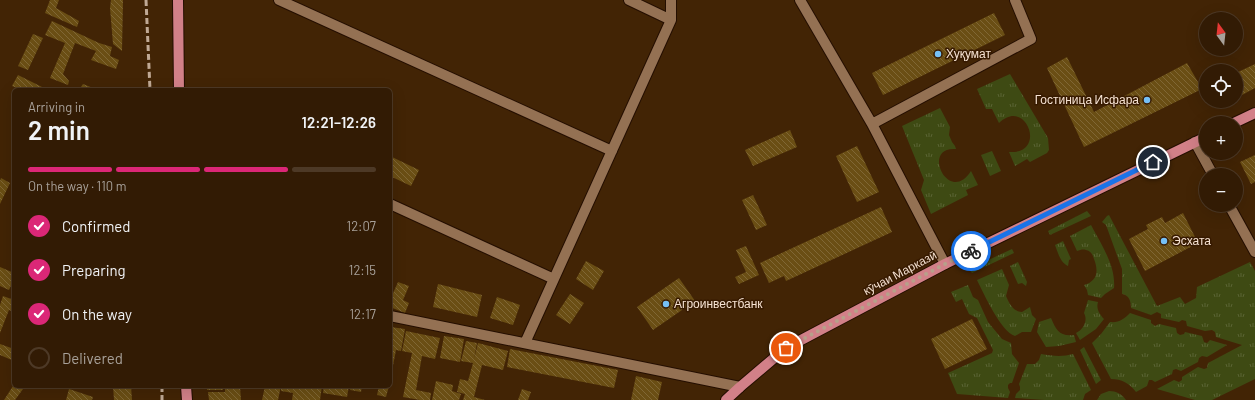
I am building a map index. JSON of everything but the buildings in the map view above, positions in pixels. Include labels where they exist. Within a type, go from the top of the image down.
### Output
[{"type":"main road","points":[[178,0],[179,88]]},
{"type":"main road","points":[[1243,119],[1255,113]]},
{"type":"main road","name":"кӯчаи Марказӣ","points":[[726,400],[786,348],[945,264],[1199,140]]},
{"type":"main road","points":[[186,388],[186,400]]},
{"type":"street","points":[[279,0],[612,151]]},
{"type":"street","points":[[629,0],[671,20]]},
{"type":"street","points":[[525,343],[671,20],[671,0]]},
{"type":"street","points":[[800,0],[872,124],[945,264]]},
{"type":"street","points":[[872,124],[1031,39],[1015,0]]},
{"type":"street","points":[[1195,142],[1209,168]]},
{"type":"street","points":[[392,205],[554,279]]},
{"type":"street","points":[[1233,212],[1255,252]]},
{"type":"street","points":[[392,316],[740,387]]},
{"type":"green space","points":[[1010,74],[1048,138],[1049,150],[1047,153],[1030,162],[1027,159],[1015,166],[1009,152],[1021,151],[1028,145],[1030,137],[1029,128],[1024,121],[1017,117],[1009,117],[999,123],[992,109],[986,109],[977,89]]},
{"type":"green space","points":[[940,108],[950,127],[949,135],[956,149],[945,151],[940,156],[939,164],[942,172],[947,179],[954,182],[963,180],[971,171],[978,185],[966,190],[968,195],[931,214],[921,190],[924,180],[902,126]]},
{"type":"green space","points":[[992,151],[1001,171],[990,176],[981,155]]},
{"type":"green space","points":[[1087,211],[1091,216],[1050,235],[1048,231]]},
{"type":"green space","points":[[1109,215],[1157,306],[1180,297],[1185,304],[1196,298],[1197,287],[1250,262],[1255,271],[1255,379],[1212,400],[1195,400],[1157,389],[1174,380],[1179,382],[1182,380],[1182,377],[1198,367],[1204,369],[1207,368],[1208,363],[1242,345],[1216,337],[1215,332],[1212,330],[1205,331],[1187,326],[1186,321],[1182,320],[1179,322],[1161,318],[1161,314],[1157,312],[1151,315],[1131,308],[1129,299],[1122,294],[1122,269],[1106,225],[1102,222]]},
{"type":"green space","points":[[1091,225],[1107,255],[1113,272],[1114,288],[1101,298],[1088,295],[1084,285],[1092,281],[1096,275],[1096,264],[1092,255],[1089,251],[1077,251],[1070,236]]},
{"type":"green space","points":[[1063,241],[1071,259],[1069,260],[1068,266],[1061,260],[1055,245]]},
{"type":"green space","points":[[1012,249],[1014,253],[972,273],[969,269]]},
{"type":"green space","points":[[1018,262],[1027,282],[1026,286],[1022,283],[1018,284],[1010,266]]},
{"type":"green space","points":[[1002,269],[1009,285],[1006,296],[1010,305],[1014,309],[1022,312],[1030,307],[1032,315],[1036,319],[1031,332],[1022,332],[1015,336],[1004,328],[993,312],[977,280]]},
{"type":"green space","points":[[968,285],[973,297],[978,300],[988,322],[1002,339],[1011,343],[1012,354],[1019,363],[1012,383],[1008,385],[1010,392],[1008,398],[957,394],[948,373],[992,353],[993,350],[977,318],[969,314],[962,299],[956,302],[951,292]]},
{"type":"green space","points":[[1088,300],[1098,302],[1098,311],[1104,319],[1096,329],[1080,340],[1076,333],[1081,329],[1086,319],[1084,313]]},
{"type":"green space","points":[[1130,313],[1151,320],[1151,323],[1155,326],[1159,324],[1176,328],[1177,333],[1180,335],[1184,334],[1185,332],[1202,336],[1204,342],[1207,343],[1210,340],[1227,345],[1207,357],[1202,356],[1199,358],[1198,362],[1181,371],[1176,369],[1173,370],[1172,374],[1155,382],[1149,380],[1147,386],[1136,392],[1125,382],[1111,379],[1092,343],[1110,322],[1121,320]]},
{"type":"green space","points":[[1051,318],[1059,332],[1065,335],[1074,335],[1076,342],[1046,347],[1037,332],[1039,322]]},
{"type":"green space","points":[[1084,347],[1101,380],[1096,384],[1080,350]]},
{"type":"green space","points":[[1041,354],[1065,356],[1073,354],[1091,390],[1085,394],[1083,400],[1015,398],[1016,394],[1020,390],[1019,384],[1027,364],[1035,364],[1039,360]]},
{"type":"green space","points":[[1109,391],[1119,393],[1126,400],[1097,400],[1101,394]]},
{"type":"railway","points":[[146,0],[150,88]]},
{"type":"railway","points":[[162,388],[162,400]]},
{"type":"way so far","points":[[786,348],[971,251]]},
{"type":"place","name":"Хуқумат","points":[[938,54]]},
{"type":"place","name":"Гостиница Исфара","points":[[1147,100]]},
{"type":"place","name":"Эсхата","points":[[1164,241]]},
{"type":"place","name":"Агроинвестбанк","points":[[666,304]]},
{"type":"route","points":[[971,251],[1153,162]]}]
